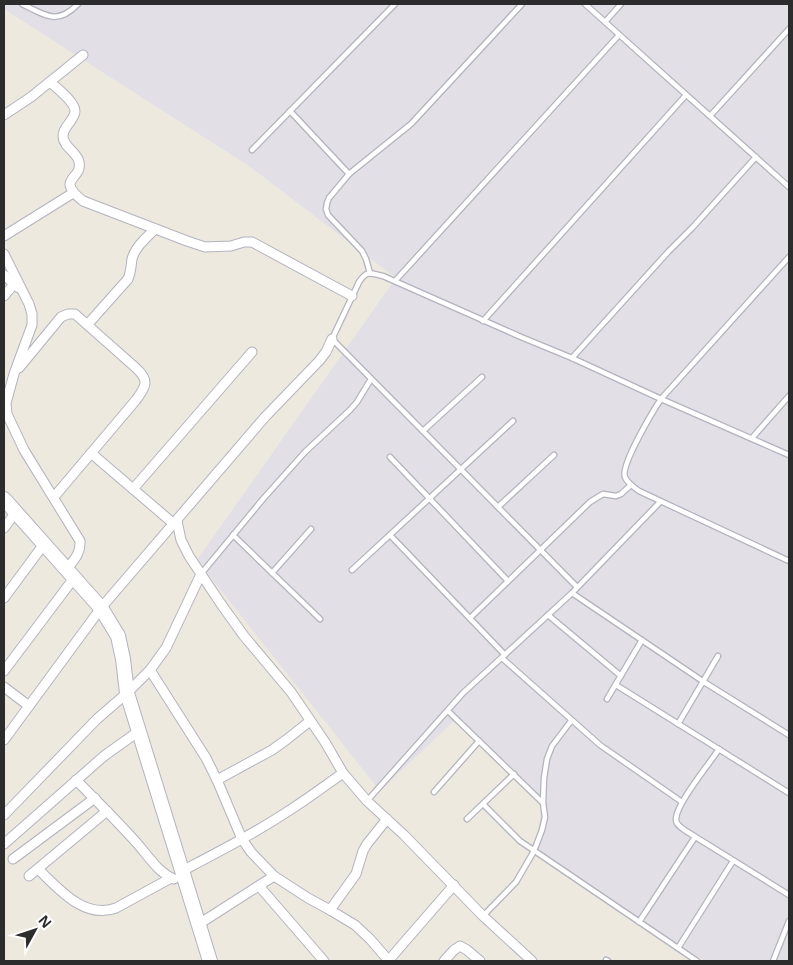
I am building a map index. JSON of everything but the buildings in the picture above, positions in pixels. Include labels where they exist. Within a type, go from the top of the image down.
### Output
[{"type":"street","points":[[4,115],[22,104],[83,55]]},
{"type":"street","points":[[50,82],[67,97],[74,108],[73,118],[63,134],[67,146],[80,163],[78,171],[70,181],[70,187],[73,193],[83,201],[205,247],[231,246],[252,242],[352,296]]},
{"type":"street","points":[[4,236],[73,193]]},
{"type":"street","points":[[88,324],[128,279],[134,254],[155,229]]},
{"type":"street","points":[[4,254],[29,304],[32,314],[32,325],[14,374],[6,403],[8,414],[24,450],[54,497],[80,542],[81,548],[71,574],[4,671]]},
{"type":"street","points":[[4,275],[22,291]]},
{"type":"street","points":[[4,296],[14,284]]},
{"type":"street","points":[[14,374],[61,317],[75,314],[144,374],[146,380],[145,388],[136,400],[54,497]]},
{"type":"street","points":[[4,740],[102,608],[265,417],[319,361],[326,352],[332,338]]},
{"type":"street","points":[[133,489],[252,352]]},
{"type":"street","points":[[91,453],[175,522],[188,556],[221,604],[244,636],[290,692],[325,742],[343,773],[368,802],[532,961]]},
{"type":"street","points":[[4,499],[102,608],[118,636],[123,658],[127,693],[180,877],[199,924],[210,961]]},
{"type":"street","points":[[4,528],[16,512]]},
{"type":"street","points":[[4,598],[44,544]]},
{"type":"street","points":[[4,815],[97,718],[127,693],[150,670],[166,648],[201,574]]},
{"type":"street","points":[[150,670],[206,758],[242,839],[251,852],[274,876],[356,926],[389,961],[454,886]]},
{"type":"street","points":[[4,687],[29,706]]},
{"type":"street","points":[[217,780],[272,750],[310,721]]},
{"type":"street","points":[[4,844],[104,756],[138,731]]},
{"type":"street","points":[[38,869],[64,895],[86,907],[99,911],[108,911],[180,877],[292,809],[343,773]]},
{"type":"street","points":[[76,780],[95,798],[155,864],[180,877]]},
{"type":"street","points":[[13,859],[95,798]]},
{"type":"street","points":[[30,876],[107,811]]},
{"type":"street","points":[[330,910],[356,874],[367,844],[387,819]]},
{"type":"street","points":[[199,924],[274,876]]},
{"type":"street","points":[[259,886],[324,961]]},
{"type":"street","points":[[444,961],[460,946],[480,961]]},
{"type":"lane","points":[[22,4],[42,14],[57,18],[64,16],[78,4]]},
{"type":"lane","points":[[252,150],[394,4]]},
{"type":"lane","points":[[370,273],[362,251],[328,215],[326,203],[349,174],[411,124],[522,4]]},
{"type":"lane","points":[[585,4],[789,187]]},
{"type":"lane","points":[[605,22],[621,4]]},
{"type":"lane","points":[[710,116],[789,29]]},
{"type":"lane","points":[[395,281],[619,35]]},
{"type":"lane","points":[[483,321],[686,95]]},
{"type":"lane","points":[[290,111],[349,174]]},
{"type":"lane","points":[[572,358],[756,157]]},
{"type":"lane","points":[[789,257],[660,399],[650,414],[624,472],[625,479],[639,491],[789,561]]},
{"type":"lane","points":[[577,587],[332,338],[364,275],[370,273],[395,281],[789,455]]},
{"type":"lane","points":[[423,431],[482,377]]},
{"type":"lane","points":[[201,574],[305,452],[357,402],[371,379]]},
{"type":"lane","points":[[752,438],[789,396]]},
{"type":"lane","points":[[352,570],[514,422]]},
{"type":"lane","points":[[498,507],[554,454]]},
{"type":"lane","points":[[390,457],[508,581]]},
{"type":"lane","points":[[470,618],[590,502],[603,494],[616,496],[622,494],[631,485]]},
{"type":"lane","points":[[368,802],[463,693],[572,593],[660,502]]},
{"type":"lane","points":[[272,573],[311,529]]},
{"type":"lane","points":[[233,535],[320,618]]},
{"type":"lane","points":[[390,535],[470,618],[503,656],[571,721],[600,745],[682,802]]},
{"type":"lane","points":[[572,593],[704,682],[789,735]]},
{"type":"lane","points":[[548,615],[621,676]]},
{"type":"lane","points":[[607,699],[642,640]]},
{"type":"lane","points":[[678,724],[718,656]]},
{"type":"lane","points":[[616,685],[789,793]]},
{"type":"lane","points":[[448,711],[543,803]]},
{"type":"lane","points":[[484,916],[516,882],[534,851],[545,817],[543,803],[547,759],[552,746],[571,721]]},
{"type":"lane","points":[[434,792],[479,741]]},
{"type":"lane","points":[[719,749],[682,802],[676,818],[677,824],[789,895]]},
{"type":"lane","points":[[467,819],[514,774]]},
{"type":"lane","points":[[483,804],[514,836],[534,851],[697,961]]},
{"type":"lane","points":[[639,922],[695,837]]},
{"type":"lane","points":[[678,948],[734,861]]},
{"type":"lane","points":[[773,961],[789,921]]},
{"type":"shaded area","points":[[4,4],[789,4],[789,961],[705,961],[534,852],[543,800],[458,717],[380,791],[197,560],[396,278],[249,166],[4,9]]}]
